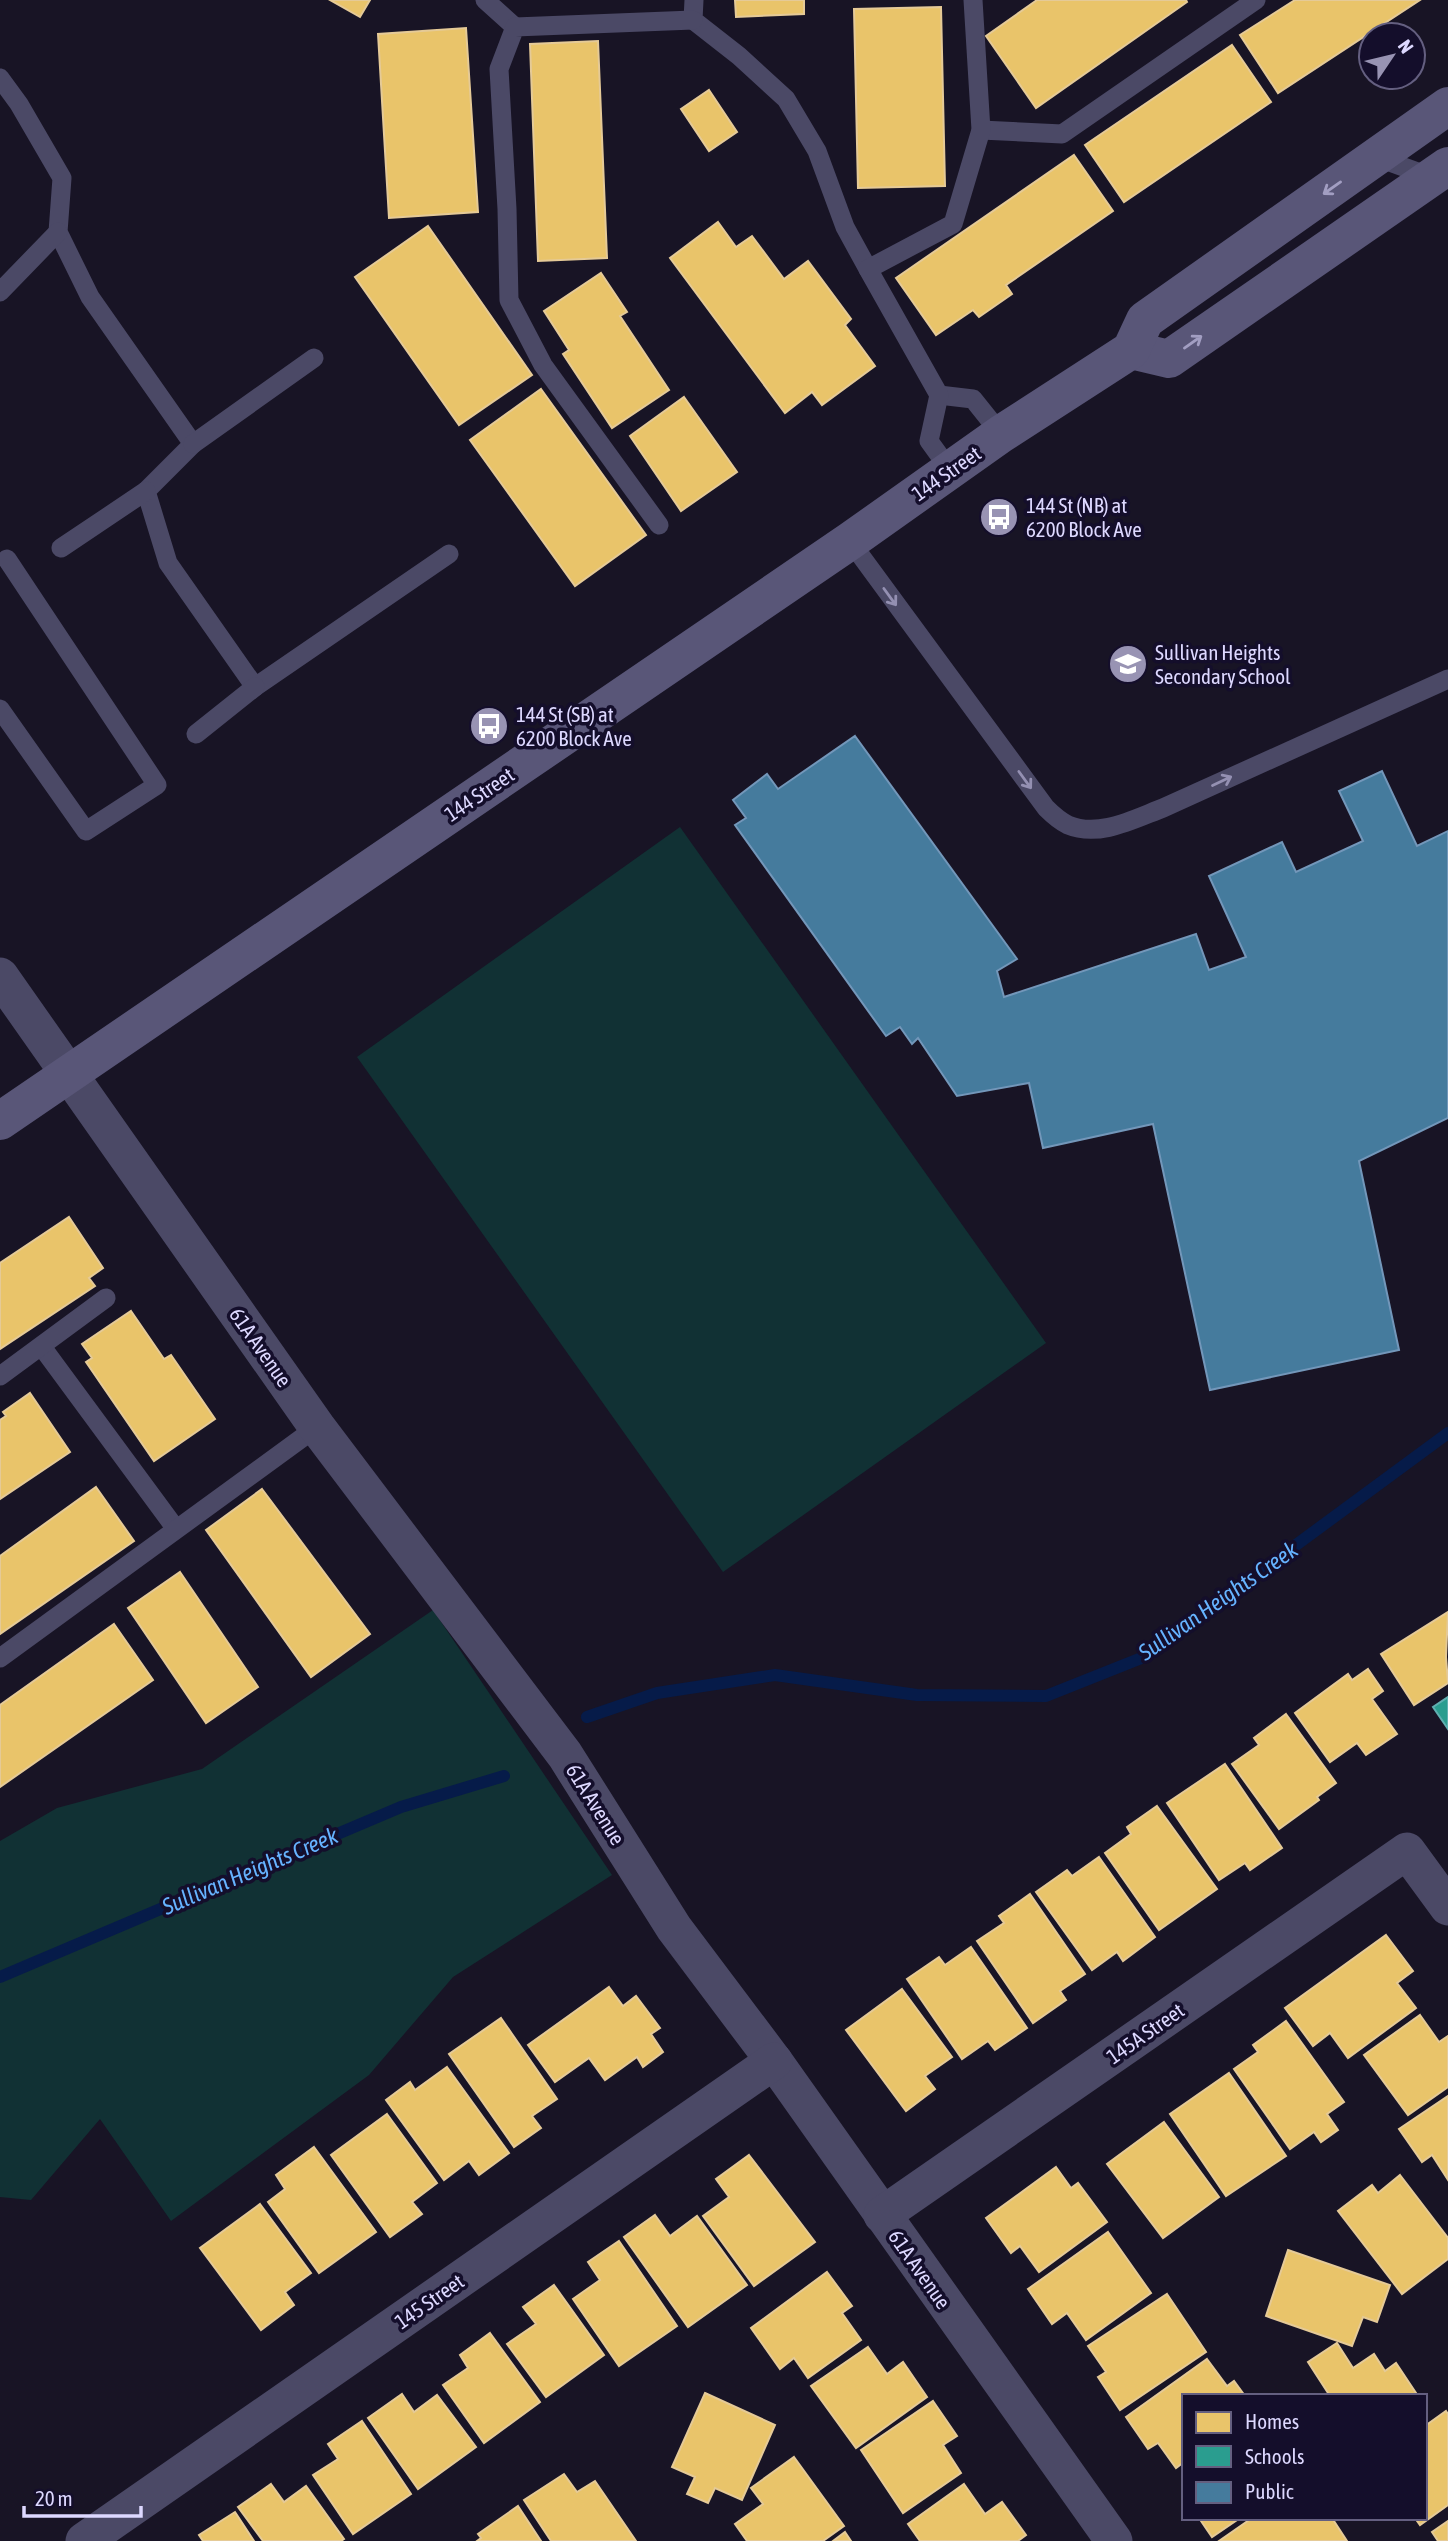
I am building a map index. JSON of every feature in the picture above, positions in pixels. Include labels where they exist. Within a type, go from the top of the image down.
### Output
[{"type":"main road","points":[[1443,175],[1169,359],[1131,350],[1145,320],[1448,106]]},
{"type":"main road","name":"144 Street","points":[[0,1121],[1001,435],[1131,350]]},
{"type":"street","name":"61A Avenue","points":[[0,976],[317,1427],[565,1755],[674,1928],[774,2061],[1114,2541]]},
{"type":"street","name":"145A Street","points":[[882,2215],[1408,1851],[1448,1907]]},
{"type":"street","name":"145 Street","points":[[84,2541],[774,2061]]},
{"type":"lane","points":[[485,0],[514,27],[694,10],[739,57],[786,99],[817,151],[845,227],[939,395],[929,441],[950,470]]},
{"type":"lane","points":[[868,269],[953,224],[981,130],[973,0]]},
{"type":"lane","points":[[981,130],[1062,134],[1256,0]]},
{"type":"lane","points":[[514,27],[499,69],[509,300],[542,365],[659,525]]},
{"type":"lane","points":[[0,78],[19,104],[62,178],[58,232],[90,297],[193,444]]},
{"type":"lane","points":[[1376,157],[1443,175]]},
{"type":"lane","points":[[0,292],[58,232]]},
{"type":"lane","points":[[61,548],[146,491],[193,444],[314,358]]},
{"type":"lane","points":[[939,395],[973,399],[1001,435]]},
{"type":"lane","points":[[146,491],[168,563],[255,687]]},
{"type":"lane","points":[[850,541],[1046,808],[1066,824],[1088,830],[1117,826],[1163,808],[1448,678]]},
{"type":"lane","points":[[196,734],[255,687],[449,554]]},
{"type":"lane","points":[[0,709],[86,831],[157,785],[7,559]]},
{"type":"lane","points":[[0,1376],[106,1298]]},
{"type":"lane","points":[[42,1347],[176,1529]]},
{"type":"lane","points":[[0,1658],[317,1427]]},
{"type":"green space","points":[[680,827],[1046,1343],[723,1572],[357,1057]]},
{"type":"green space","points":[[433,1610],[612,1875],[453,1977],[369,2075],[171,2221],[100,2119],[31,2200],[0,2197],[0,1841],[57,1808],[202,1769]]},
{"type":"building: Homes","points":[[330,0],[370,0],[360,17]]},
{"type":"building: Homes","points":[[735,0],[804,0],[804,14],[736,17]]},
{"type":"building: Homes","points":[[1037,0],[1187,2],[1036,108],[986,36]]},
{"type":"building: Homes","points":[[1295,0],[1420,0],[1388,21],[1357,21],[1357,41],[1278,93],[1240,35]]},
{"type":"building: Homes","points":[[941,7],[945,186],[858,188],[854,9]]},
{"type":"building: Homes","points":[[466,28],[478,212],[389,218],[378,34]]},
{"type":"building: Homes","points":[[598,41],[607,258],[538,261],[530,44]]},
{"type":"building: Homes","points":[[1232,45],[1271,102],[1124,202],[1085,145]]},
{"type":"building: Homes","points":[[709,90],[737,132],[709,151],[681,109]]},
{"type":"building: Homes","points":[[1074,155],[1113,211],[1006,285],[1012,294],[979,317],[973,310],[936,335],[896,278]]},
{"type":"building: Homes","points":[[718,222],[736,247],[752,236],[784,279],[808,261],[851,319],[845,325],[875,366],[822,405],[812,392],[785,413],[670,258]]},
{"type":"building: Homes","points":[[428,226],[532,375],[459,425],[355,277]]},
{"type":"building: Homes","points":[[601,273],[627,312],[620,316],[669,390],[612,428],[563,354],[569,350],[544,311]]},
{"type":"building: Homes","points":[[541,389],[646,535],[575,586],[470,440]]},
{"type":"building: Homes","points":[[684,397],[737,472],[681,511],[630,436]]},
{"type":"building: Homes","points":[[69,1217],[103,1268],[89,1278],[95,1286],[0,1349],[0,1263]]},
{"type":"building: Homes","points":[[131,1311],[164,1359],[171,1355],[215,1419],[154,1461],[86,1362],[92,1358],[82,1344]]},
{"type":"building: Homes","points":[[30,1393],[70,1452],[0,1499],[0,1420],[6,1416],[3,1412]]},
{"type":"building: Homes","points":[[96,1487],[134,1541],[0,1634],[0,1556]]},
{"type":"building: Homes","points":[[262,1489],[370,1634],[311,1677],[206,1530]]},
{"type":"building: Homes","points":[[180,1572],[258,1687],[206,1723],[128,1608]]},
{"type":"building: Homes","points":[[1448,1612],[1448,1683],[1414,1705],[1381,1654]]},
{"type":"building: Homes","points":[[114,1624],[153,1680],[0,1787],[0,1705]]},
{"type":"building: Homes","points":[[1368,1669],[1383,1691],[1372,1699],[1397,1734],[1366,1755],[1357,1743],[1330,1762],[1295,1713],[1348,1674],[1352,1680]]},
{"type":"building: Homes","points":[[1286,1714],[1336,1783],[1317,1797],[1319,1800],[1279,1829],[1232,1764],[1259,1745],[1254,1738]]},
{"type":"building: Homes","points":[[1225,1764],[1282,1848],[1250,1870],[1245,1863],[1219,1880],[1167,1803]]},
{"type":"building: Homes","points":[[1157,1806],[1217,1889],[1159,1930],[1105,1853],[1131,1834],[1127,1827]]},
{"type":"building: Homes","points":[[1099,1857],[1155,1937],[1123,1961],[1117,1952],[1092,1970],[1036,1892],[1067,1870],[1072,1876]]},
{"type":"building: Homes","points":[[1030,1894],[1085,1974],[1060,1991],[1066,2000],[1033,2023],[977,1941],[1004,1923],[999,1916]]},
{"type":"building: Homes","points":[[1386,1935],[1413,1971],[1397,1983],[1416,2008],[1348,2058],[1330,2033],[1313,2046],[1285,2008]]},
{"type":"building: Homes","points":[[971,1947],[1027,2028],[995,2050],[988,2041],[962,2059],[907,1979],[939,1957],[945,1965]]},
{"type":"building: Homes","points":[[609,1987],[623,2006],[636,1996],[660,2028],[651,2034],[663,2052],[643,2067],[637,2057],[605,2080],[589,2058],[555,2082],[528,2045]]},
{"type":"building: Homes","points":[[902,1989],[952,2057],[925,2076],[935,2089],[906,2111],[846,2030]]},
{"type":"building: Homes","points":[[1420,2015],[1439,2042],[1448,2036],[1448,2087],[1408,2115],[1364,2055]]},
{"type":"building: Homes","points":[[501,2018],[557,2099],[532,2116],[541,2128],[514,2147],[449,2054]]},
{"type":"building: Homes","points":[[1286,2021],[1344,2102],[1327,2114],[1338,2130],[1321,2142],[1314,2132],[1290,2149],[1234,2069],[1258,2052],[1253,2045]]},
{"type":"building: Homes","points":[[447,2067],[509,2153],[479,2175],[469,2161],[444,2180],[386,2100],[410,2082],[415,2090]]},
{"type":"building: Homes","points":[[1229,2073],[1286,2156],[1226,2196],[1170,2114]]},
{"type":"building: Homes","points":[[1448,2096],[1448,2180],[1432,2155],[1422,2162],[1399,2129]]},
{"type":"building: Homes","points":[[387,2114],[437,2183],[412,2202],[422,2214],[390,2237],[331,2155]]},
{"type":"building: Homes","points":[[1164,2122],[1219,2197],[1163,2238],[1107,2164]]},
{"type":"building: Homes","points":[[314,2147],[376,2232],[319,2273],[268,2202],[285,2189],[276,2175]]},
{"type":"building: Homes","points":[[749,2155],[815,2242],[754,2286],[703,2216],[729,2197],[716,2179]]},
{"type":"building: Homes","points":[[1056,2167],[1071,2188],[1078,2183],[1107,2222],[1039,2272],[1020,2246],[1011,2253],[986,2218]]},
{"type":"building: Homes","points":[[1400,2175],[1448,2238],[1448,2259],[1402,2294],[1338,2211],[1372,2185],[1378,2193]]},
{"type":"building: Homes","points":[[260,2204],[311,2273],[285,2292],[294,2305],[261,2330],[200,2248]]},
{"type":"building: Homes","points":[[655,2215],[670,2236],[697,2216],[747,2285],[688,2327],[624,2237]]},
{"type":"building: Homes","points":[[1108,2232],[1151,2293],[1086,2340],[1067,2313],[1052,2324],[1028,2289]]},
{"type":"building: Homes","points":[[619,2241],[677,2326],[619,2366],[573,2299],[600,2280],[588,2262]]},
{"type":"building: Homes","points":[[1288,2250],[1390,2285],[1377,2322],[1363,2317],[1352,2346],[1266,2316]]},
{"type":"building: Homes","points":[[827,2272],[852,2306],[842,2313],[861,2340],[808,2378],[794,2358],[780,2369],[751,2328]]},
{"type":"building: Homes","points":[[554,2285],[604,2355],[546,2397],[507,2344],[536,2324],[523,2307]]},
{"type":"building: Homes","points":[[1167,2294],[1206,2352],[1120,2410],[1098,2377],[1106,2372],[1088,2346]]},
{"type":"building: Homes","points":[[490,2333],[540,2402],[484,2443],[443,2385],[468,2368],[460,2355]]},
{"type":"building: Homes","points":[[1337,2343],[1353,2368],[1374,2354],[1385,2371],[1396,2363],[1417,2394],[1329,2394],[1308,2362]]},
{"type":"building: Homes","points":[[868,2347],[887,2374],[903,2362],[927,2397],[856,2448],[811,2386]]},
{"type":"building: Homes","points":[[1207,2359],[1227,2386],[1234,2381],[1244,2394],[1182,2394],[1182,2464],[1176,2468],[1158,2443],[1148,2449],[1126,2417]]},
{"type":"building: Homes","points":[[705,2393],[775,2425],[742,2500],[715,2488],[708,2503],[687,2494],[695,2477],[672,2467]]},
{"type":"building: Homes","points":[[402,2394],[414,2412],[437,2395],[476,2447],[418,2489],[368,2418]]},
{"type":"building: Homes","points":[[933,2401],[957,2436],[943,2445],[961,2473],[903,2513],[861,2450]]},
{"type":"building: Homes","points":[[1446,2411],[1448,2414],[1448,2505],[1427,2520],[1427,2425]]},
{"type":"building: Homes","points":[[362,2421],[411,2494],[353,2534],[313,2475],[338,2459],[328,2444]]},
{"type":"building: Homes","points":[[794,2457],[844,2526],[823,2541],[747,2541],[735,2524],[763,2504],[751,2488]]},
{"type":"building: Homes","points":[[564,2474],[577,2492],[595,2481],[636,2541],[551,2541],[524,2500]]},
{"type":"building: Homes","points":[[271,2484],[284,2502],[306,2486],[344,2539],[263,2541],[238,2507]]},
{"type":"building: Homes","points":[[964,2484],[985,2514],[1002,2502],[1026,2535],[1018,2541],[920,2541],[908,2524]]},
{"type":"building: Homes","points":[[518,2506],[541,2541],[477,2541],[481,2538],[478,2534]]},
{"type":"building: Homes","points":[[235,2512],[254,2541],[203,2541],[199,2535]]},
{"type":"building: Homes","points":[[1200,2520],[1237,2520],[1212,2537]]},
{"type":"building: Homes","points":[[1249,2520],[1333,2520],[1347,2541],[1219,2541]]},
{"type":"building: Homes","points":[[1448,2521],[1448,2541],[1438,2541],[1432,2532]]},
{"type":"building: Homes","points":[[845,2532],[851,2541],[833,2541]]},
{"type":"building: Schools","points":[[1448,1697],[1448,1729],[1433,1707]]},
{"type":"building: Public","points":[[855,736],[1017,959],[997,971],[1004,997],[1196,934],[1209,970],[1246,957],[1209,876],[1282,842],[1296,872],[1363,841],[1339,791],[1382,771],[1417,846],[1448,831],[1448,1118],[1359,1161],[1399,1350],[1210,1390],[1153,1124],[1043,1148],[1029,1083],[957,1096],[918,1038],[912,1044],[900,1027],[886,1036],[735,825],[746,818],[733,800],[767,774],[778,789]]},
{"type":"waterway","name":"Sullivan Heights Creek","points":[[587,1717],[657,1693],[775,1675],[917,1695],[1046,1696],[1144,1657],[1448,1433]]},
{"type":"waterway","name":"Sullivan Heights Creek","points":[[0,1977],[401,1807],[504,1776]]},
{"type":"place","name":"144 St (NB) at 6200 Block Ave","points":[[999,517]]},
{"type":"place","name":"Sullivan Heights Secondary School","points":[[1128,664]]},
{"type":"place","name":"144 St (SB) at 6200 Block Ave","points":[[489,726]]}]
